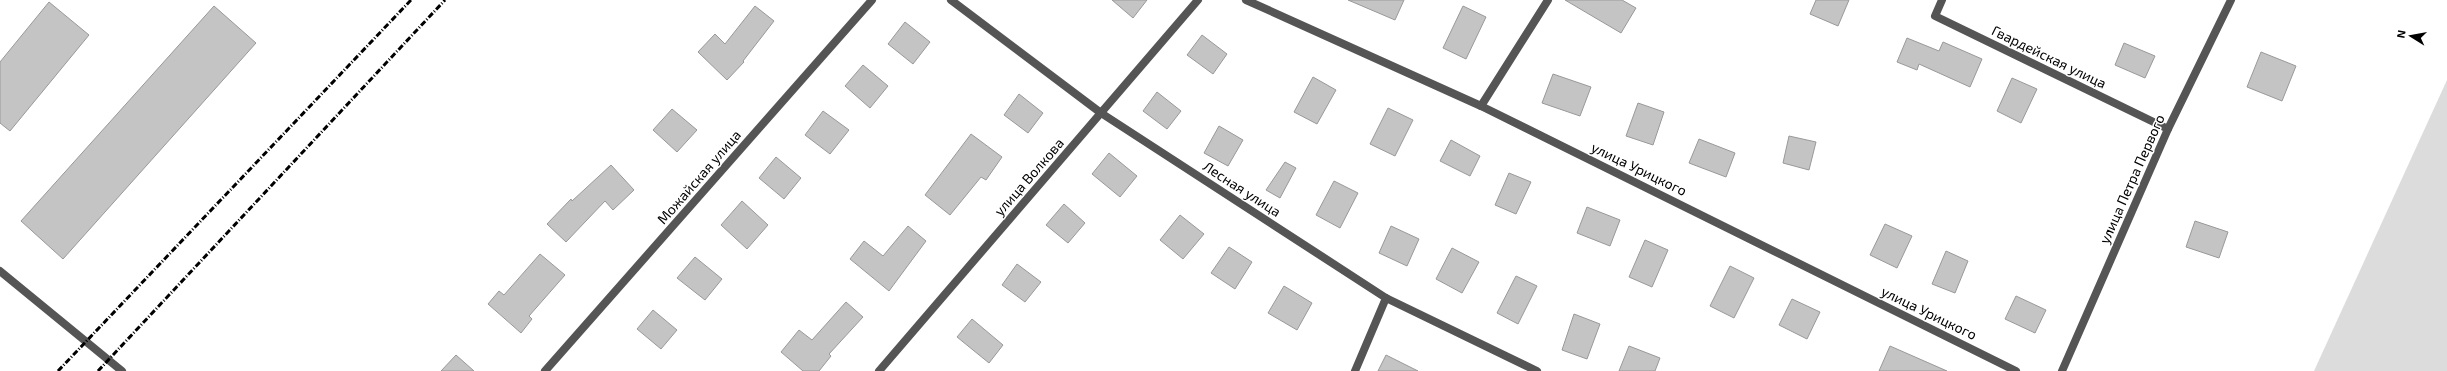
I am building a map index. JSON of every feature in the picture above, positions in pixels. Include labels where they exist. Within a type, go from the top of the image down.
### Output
[{"type":"street","name":"Можайская улица","points":[[545,371],[872,0]]},
{"type":"street","name":"Лесная улица","points":[[950,0],[1101,113],[1386,298],[1537,371]]},
{"type":"street","name":"улица Волкова","points":[[879,371],[1198,0]]},
{"type":"street","name":"улица Урицкого","points":[[1246,0],[1482,106],[2016,371]]},
{"type":"street","points":[[1482,106],[1548,0]]},
{"type":"street","name":"Гвардейская улица","points":[[1942,0],[1935,16],[2168,129]]},
{"type":"street","name":"улица Петра Первого","points":[[2062,371],[2168,129],[2231,0]]},
{"type":"street","points":[[0,271],[122,371]]},
{"type":"street","points":[[1355,371],[1386,298]]},
{"type":"shaded area","points":[[2447,80],[2447,371],[2314,371]]},
{"type":"building","points":[[1112,0],[1147,0],[1133,18]]},
{"type":"building","points":[[1348,0],[1404,0],[1395,20]]},
{"type":"building","points":[[1565,0],[1622,0],[1636,8],[1621,33]]},
{"type":"building","points":[[1816,0],[1849,0],[1838,26],[1810,14]]},
{"type":"building","points":[[49,2],[89,35],[10,131],[0,123],[0,62]]},
{"type":"building","points":[[214,6],[256,43],[63,259],[21,221]]},
{"type":"building","points":[[755,6],[774,21],[743,61],[744,62],[727,80],[698,52],[715,34],[725,44]]},
{"type":"building","points":[[1463,6],[1486,17],[1466,59],[1443,48]]},
{"type":"building","points":[[905,22],[930,42],[913,64],[888,44]]},
{"type":"building","points":[[1202,35],[1227,54],[1213,74],[1187,55]]},
{"type":"building","points":[[1907,38],[1939,51],[1943,42],[1982,59],[1970,87],[1919,64],[1917,70],[1897,62]]},
{"type":"building","points":[[2124,43],[2155,56],[2145,78],[2115,65]]},
{"type":"building","points":[[2261,52],[2296,66],[2282,101],[2247,87]]},
{"type":"building","points":[[863,65],[888,86],[870,108],[845,86]]},
{"type":"building","points":[[1553,74],[1591,87],[1580,116],[1542,103]]},
{"type":"building","points":[[1313,77],[1336,90],[1317,124],[1294,112]]},
{"type":"building","points":[[2012,78],[2037,89],[2021,123],[1997,111]]},
{"type":"building","points":[[1157,92],[1181,111],[1167,129],[1143,111]]},
{"type":"building","points":[[1019,94],[1043,113],[1028,133],[1004,115]]},
{"type":"building","points":[[1638,103],[1664,112],[1653,145],[1626,136]]},
{"type":"building","points":[[1388,108],[1413,120],[1395,156],[1370,144]]},
{"type":"building","points":[[672,109],[697,130],[677,152],[653,130]]},
{"type":"building","points":[[823,111],[849,130],[830,154],[805,135]]},
{"type":"building","points":[[1219,126],[1243,140],[1228,166],[1204,153]]},
{"type":"building","points":[[971,134],[1002,157],[986,180],[981,177],[950,215],[925,195]]},
{"type":"building","points":[[1789,136],[1816,142],[1809,170],[1783,163]]},
{"type":"building","points":[[1699,139],[1735,153],[1726,177],[1689,163]]},
{"type":"building","points":[[1451,140],[1480,156],[1470,176],[1440,161]]},
{"type":"building","points":[[1109,153],[1137,176],[1120,197],[1092,174]]},
{"type":"building","points":[[776,157],[801,178],[784,199],[759,178]]},
{"type":"building","points":[[1285,162],[1296,168],[1280,198],[1266,190]]},
{"type":"building","points":[[611,165],[634,190],[613,210],[605,201],[566,242],[547,224],[571,199],[572,201]]},
{"type":"building","points":[[1509,173],[1531,182],[1516,214],[1495,205]]},
{"type":"building","points":[[1334,181],[1358,193],[1340,228],[1316,215]]},
{"type":"building","points":[[742,201],[768,225],[747,249],[721,225]]},
{"type":"building","points":[[1064,204],[1085,223],[1068,243],[1046,225]]},
{"type":"building","points":[[1587,207],[1620,220],[1610,246],[1577,233]]},
{"type":"building","points":[[1180,215],[1204,234],[1183,259],[1160,240]]},
{"type":"building","points":[[2195,221],[2228,232],[2219,258],[2186,247]]},
{"type":"building","points":[[1885,224],[1912,236],[1897,268],[1870,255]]},
{"type":"building","points":[[908,226],[926,241],[889,291],[850,259],[864,241],[883,256]]},
{"type":"building","points":[[1391,226],[1419,239],[1407,266],[1379,253]]},
{"type":"building","points":[[1645,240],[1668,250],[1652,287],[1629,277]]},
{"type":"building","points":[[1229,247],[1252,262],[1235,289],[1211,273]]},
{"type":"building","points":[[1452,248],[1479,262],[1462,293],[1436,279]]},
{"type":"building","points":[[1946,251],[1968,261],[1955,293],[1932,284]]},
{"type":"building","points":[[540,254],[565,275],[529,316],[532,319],[521,333],[488,304],[499,291],[504,295]]},
{"type":"building","points":[[695,257],[722,279],[705,300],[677,278]]},
{"type":"building","points":[[1017,264],[1041,282],[1025,302],[1002,285]]},
{"type":"building","points":[[1730,266],[1754,278],[1734,318],[1710,306]]},
{"type":"building","points":[[1516,276],[1537,286],[1518,324],[1497,313]]},
{"type":"building","points":[[1284,286],[1312,303],[1297,330],[1268,313]]},
{"type":"building","points":[[2016,296],[2046,310],[2035,333],[2005,319]]},
{"type":"building","points":[[1792,299],[1820,312],[1807,339],[1779,325]]},
{"type":"building","points":[[846,302],[863,317],[829,354],[831,356],[819,371],[803,371],[781,352],[799,330],[812,340]]},
{"type":"building","points":[[653,310],[677,330],[661,349],[637,329]]},
{"type":"building","points":[[1574,314],[1600,324],[1587,359],[1562,350]]},
{"type":"building","points":[[972,319],[1003,345],[989,363],[957,337]]},
{"type":"building","points":[[1629,346],[1660,358],[1655,371],[1619,371]]},
{"type":"building","points":[[1890,346],[1947,371],[1879,371]]},
{"type":"building","points":[[456,355],[474,371],[441,371]]},
{"type":"building","points":[[1386,355],[1418,371],[1378,371]]},
{"type":"railway","points":[[58,371],[411,0]]},
{"type":"railway","points":[[98,371],[445,0]]}]
